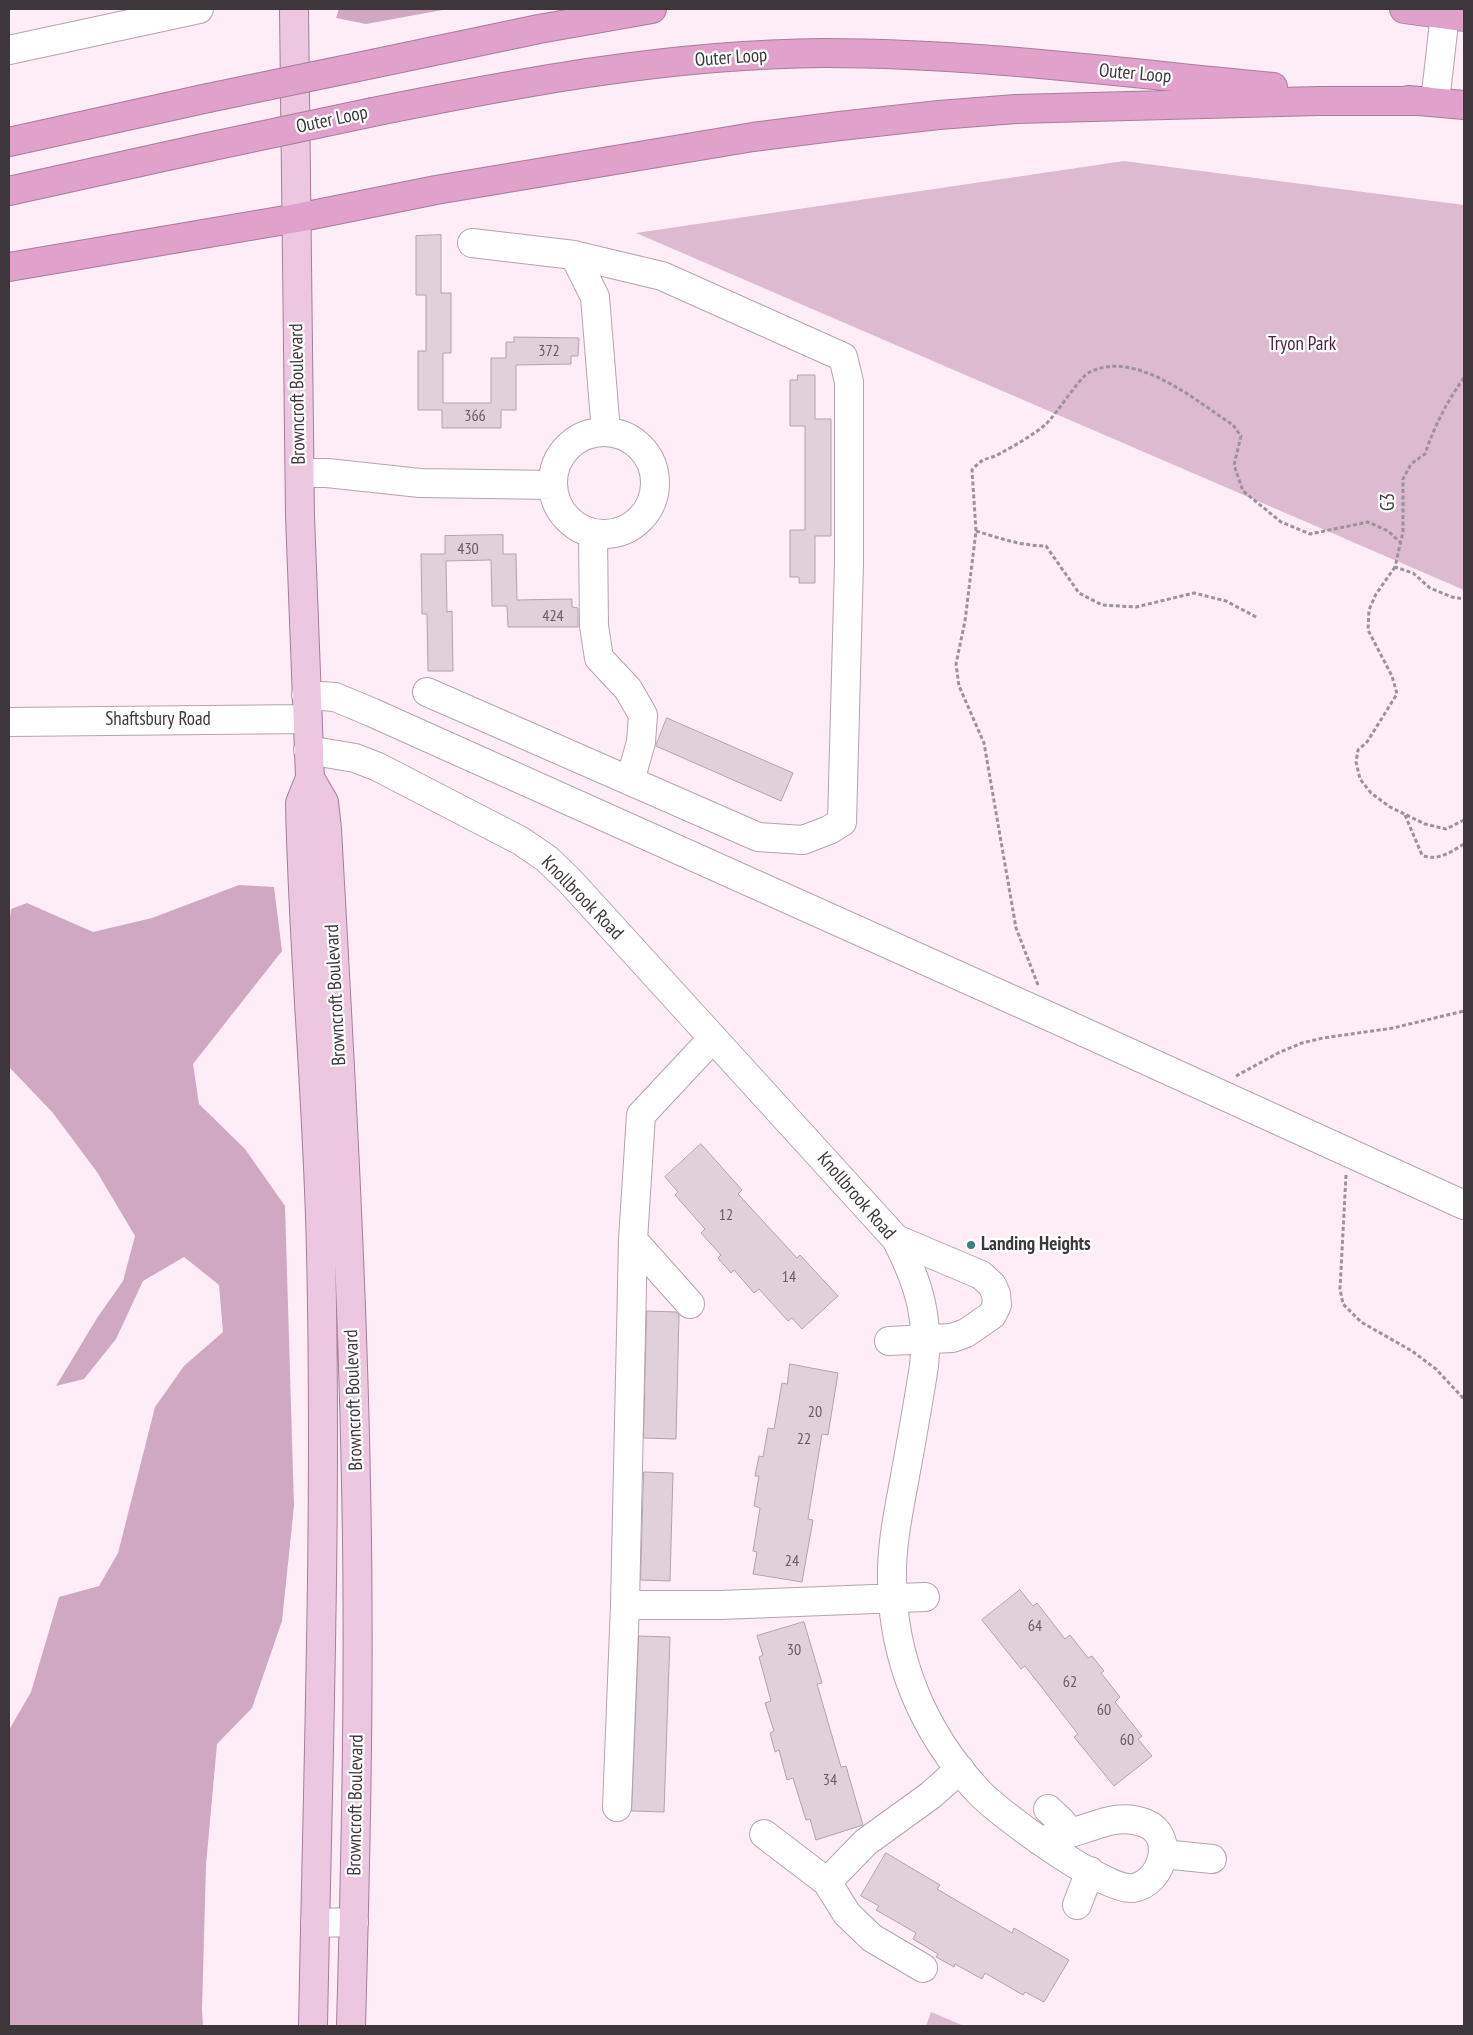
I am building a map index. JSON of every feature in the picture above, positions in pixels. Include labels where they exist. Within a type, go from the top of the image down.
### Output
[{"type":"highway","points":[[377,63],[543,9]]},
{"type":"highway","points":[[9,142],[208,98],[609,15],[652,9]]},
{"type":"highway","name":"Outer Loop","points":[[9,191],[373,112],[541,79],[621,67],[726,57],[823,54],[965,59],[1464,105]]},
{"type":"highway","points":[[9,267],[297,218],[411,194],[753,137],[907,118],[1055,108],[1319,101],[1430,102]]},
{"type":"main road","name":"Browncroft Boulevard","points":[[294,9],[300,473],[306,707],[310,778],[300,804],[320,1184],[324,1396],[324,1533],[312,2026]]},
{"type":"main road","name":"Browncroft Boulevard","points":[[310,778],[324,802],[326,816],[344,1144],[356,1488],[357,1686],[351,2026]]},
{"type":"street","points":[[9,50],[118,17],[200,9]]},
{"type":"street","points":[[1430,12],[1430,102]]},
{"type":"street","points":[[427,692],[758,837],[803,840],[830,830],[842,822],[848,573],[849,382],[843,357],[662,276],[574,255],[472,243]]},
{"type":"street","points":[[574,255],[595,297],[606,432]]},
{"type":"street","points":[[606,432],[623,435],[637,444],[648,457],[654,473],[655,490],[650,506],[640,519],[626,529],[610,534],[594,533],[578,527],[565,516],[557,502],[553,485],[555,468],[562,453],[568,447],[575,441],[590,434],[606,432]]},
{"type":"street","points":[[300,473],[420,483],[553,485]]},
{"type":"street","points":[[594,533],[594,626],[599,658],[628,689],[643,715],[641,742],[630,781]]},
{"type":"street","name":"Shaftsbury Road","points":[[9,722],[306,707],[335,697],[1211,1089],[1464,1205]]},
{"type":"street","name":"Knollbrook Road","points":[[308,750],[354,758],[378,767],[508,833],[535,850],[563,874],[896,1239],[916,1282],[927,1339],[896,1528],[892,1578],[892,1598],[903,1664],[915,1696],[936,1734],[960,1769],[986,1800],[1011,1821],[1052,1837],[1090,1871],[1118,1886],[1132,1888],[1144,1884],[1154,1877],[1161,1866],[1163,1854]]},
{"type":"street","points":[[308,963],[334,962]]},
{"type":"street","points":[[617,1807],[625,1605],[633,1240],[641,1115],[713,1038]]},
{"type":"street","points":[[889,1341],[952,1338],[966,1333],[992,1315],[996,1305],[996,1294],[992,1285],[981,1275],[896,1239]]},
{"type":"street","points":[[633,1240],[690,1304]]},
{"type":"street","points":[[625,1605],[721,1605],[925,1597]]},
{"type":"street","points":[[827,1882],[866,1842],[931,1795],[960,1769]]},
{"type":"street","points":[[1048,1809],[1062,1822],[1052,1837]]},
{"type":"street","points":[[1052,1837],[1109,1820],[1140,1821],[1151,1825],[1164,1849],[1163,1854],[1212,1859]]},
{"type":"street","points":[[764,1834],[827,1882],[847,1914],[872,1938],[923,1968]]},
{"type":"street","points":[[1077,1905],[1090,1871]]},
{"type":"street","points":[[315,1923],[354,1922]]},
{"type":"path","points":[[1039,987],[1016,928],[984,743],[959,686],[956,664],[965,621],[976,531],[972,470],[982,460],[1000,455],[1046,424],[1088,372],[1109,367],[1132,368],[1160,378],[1233,425],[1241,436],[1234,465],[1243,491],[1281,522],[1310,534],[1368,522],[1388,531],[1401,543]]},
{"type":"path","name":"G3","points":[[1395,567],[1401,543],[1403,479],[1411,464],[1425,454],[1432,432],[1464,378]]},
{"type":"path","points":[[976,531],[1005,540],[1033,546],[1046,546],[1079,593],[1102,606],[1136,607],[1194,593],[1226,601],[1258,618]]},
{"type":"path","points":[[1464,599],[1452,597],[1430,588],[1413,572],[1395,567],[1376,594],[1368,610],[1368,630],[1392,676],[1397,694],[1367,742],[1358,750],[1356,762],[1360,779],[1371,793],[1390,807],[1425,824],[1446,829],[1464,820]]},
{"type":"path","points":[[1405,815],[1422,855],[1429,858],[1447,854],[1464,844]]},
{"type":"path","points":[[1211,1089],[1280,1052],[1302,1043],[1323,1038],[1393,1028],[1464,1011]]},
{"type":"path","points":[[1341,1149],[1346,1164],[1341,1242],[1340,1290],[1343,1304],[1361,1322],[1412,1351],[1436,1369],[1464,1399]]},
{"type":"green space","name":"Tryon Park","points":[[1124,161],[1464,205],[1464,590],[636,233]]},
{"type":"green space","points":[[931,2012],[964,2026],[926,2026]]},
{"type":"shaded area","points":[[339,9],[448,9],[366,24],[336,18]]},
{"type":"shaded area","points":[[239,885],[274,887],[282,951],[193,1064],[199,1104],[245,1149],[285,1206],[294,1506],[282,1621],[252,1708],[217,1744],[206,1865],[203,2026],[9,2026],[9,1730],[31,1692],[59,1597],[99,1586],[118,1553],[155,1407],[184,1366],[223,1332],[219,1285],[184,1257],[143,1281],[116,1339],[84,1379],[56,1386],[97,1318],[123,1281],[135,1236],[97,1172],[53,1113],[9,1067],[9,925],[11,909],[27,903],[93,932],[152,918]]},
{"type":"building","points":[[441,235],[441,293],[451,293],[451,353],[443,353],[443,403],[491,403],[491,358],[506,358],[506,342],[514,342],[514,337],[579,338],[578,356],[571,356],[571,364],[516,365],[516,410],[501,410],[501,428],[442,428],[442,410],[418,410],[418,351],[426,351],[426,295],[416,295],[416,236]]},
{"type":"building","points":[[798,375],[815,375],[815,419],[831,419],[831,536],[815,536],[815,583],[799,583],[799,577],[790,577],[790,530],[805,530],[805,426],[790,426],[790,380],[797,380]]},
{"type":"building","points":[[503,535],[503,554],[516,554],[517,600],[572,599],[572,607],[578,608],[578,627],[508,627],[507,606],[492,606],[491,560],[446,561],[447,612],[452,611],[453,671],[428,671],[427,614],[422,614],[421,554],[445,554],[445,536]]},
{"type":"building","points":[[667,718],[793,773],[781,801],[656,746]]},
{"type":"building","points":[[701,1144],[742,1190],[738,1194],[797,1258],[800,1255],[838,1296],[802,1329],[792,1318],[788,1321],[759,1289],[754,1293],[734,1270],[731,1273],[718,1258],[721,1255],[701,1233],[705,1229],[675,1195],[678,1192],[665,1177]]},
{"type":"building","points":[[647,1311],[676,1312],[679,1315],[676,1439],[644,1438]]},
{"type":"building","points":[[790,1364],[838,1373],[828,1435],[822,1434],[808,1519],[813,1520],[802,1582],[753,1574],[757,1552],[753,1551],[760,1508],[754,1506],[759,1476],[755,1476],[759,1456],[763,1457],[768,1428],[774,1429],[782,1383],[787,1384]]},
{"type":"building","points":[[644,1472],[673,1473],[670,1581],[641,1580]]},
{"type":"building","points":[[1020,1590],[1033,1606],[1037,1603],[1065,1639],[1070,1635],[1088,1658],[1092,1656],[1104,1671],[1101,1673],[1120,1697],[1115,1702],[1142,1736],[1138,1739],[1152,1756],[1114,1786],[1074,1737],[1078,1734],[1025,1666],[1021,1669],[982,1620]]},
{"type":"building","points":[[804,1622],[822,1683],[817,1684],[841,1767],[846,1766],[863,1825],[816,1840],[810,1819],[806,1820],[793,1778],[787,1780],[779,1750],[775,1752],[770,1733],[774,1731],[765,1703],[771,1701],[759,1657],[763,1655],[757,1636]]},
{"type":"building","points":[[639,1636],[670,1637],[664,1812],[632,1811]]},
{"type":"building","points":[[886,1853],[940,1885],[937,1889],[1012,1933],[1014,1928],[1069,1960],[1044,2002],[1025,1992],[1023,1995],[985,1973],[982,1979],[955,1964],[954,1967],[936,1957],[938,1954],[913,1939],[916,1933],[876,1910],[879,1906],[861,1896]]},
{"type":"place","name":"Landing Heights","points":[[971,1245]]}]
